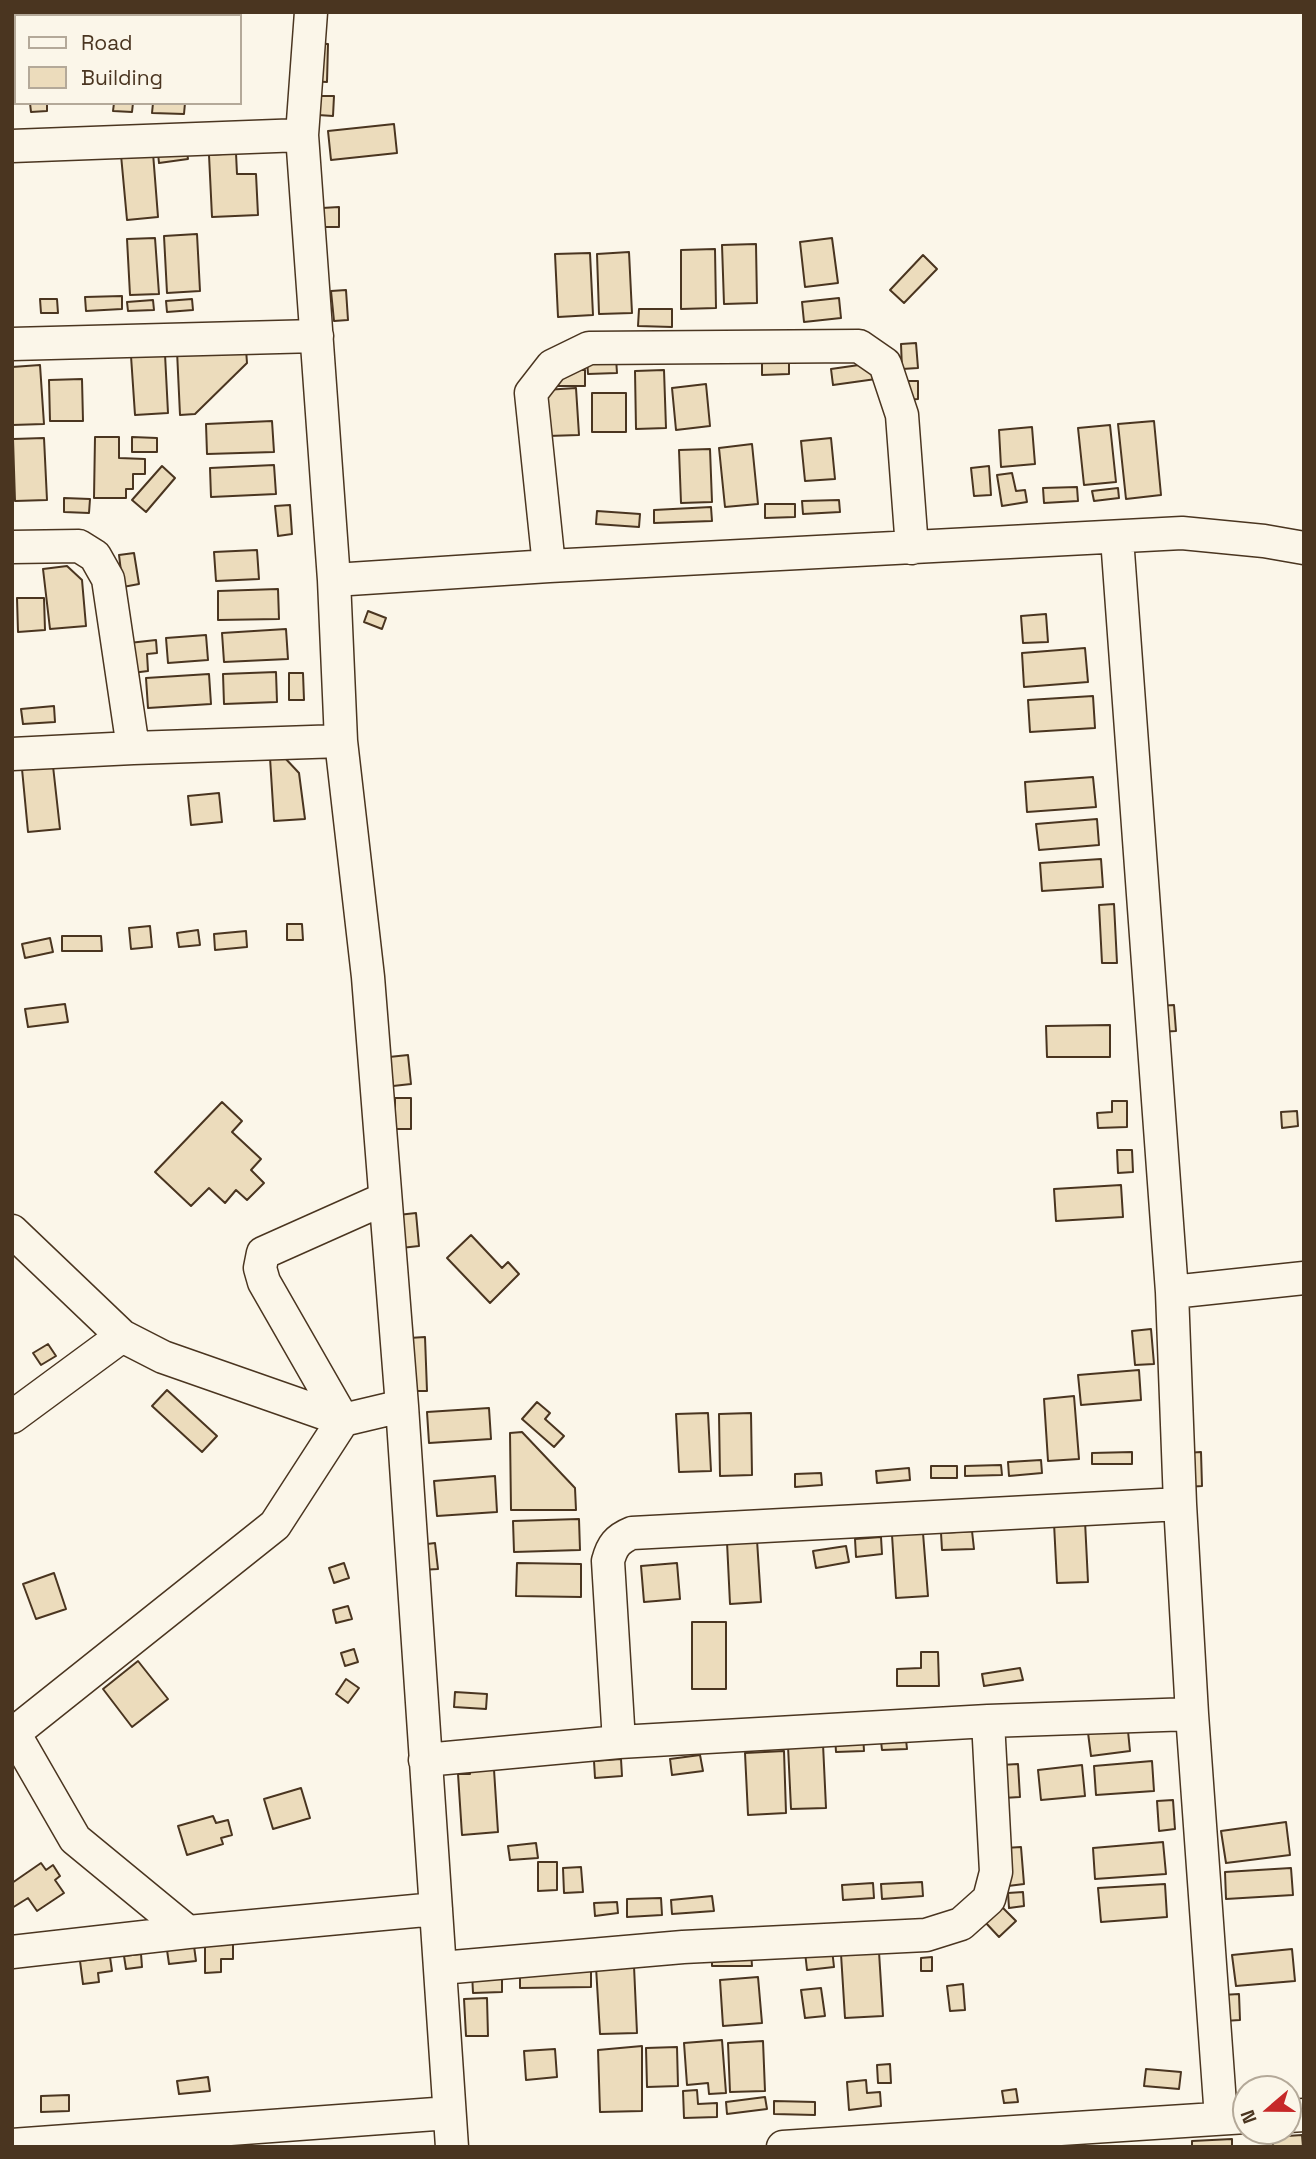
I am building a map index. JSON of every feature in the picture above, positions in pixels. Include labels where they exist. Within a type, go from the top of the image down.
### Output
[{"type":"street","points":[[311,12],[302,135],[334,580],[341,741],[368,977],[402,1406],[452,2147]]},
{"type":"street","points":[[12,146],[302,135]]},
{"type":"street","points":[[12,344],[317,336]]},
{"type":"street","points":[[549,566],[531,393],[552,366],[589,348],[859,346],[885,364],[902,415],[912,548]]},
{"type":"street","points":[[334,580],[1182,533],[1304,548]]},
{"type":"street","points":[[1118,538],[1172,1292],[1192,1714],[1232,2099]]},
{"type":"street","points":[[12,547],[79,546],[95,556],[108,579],[133,747]]},
{"type":"street","points":[[12,754],[133,747],[341,741]]},
{"type":"street","points":[[343,1420],[264,1282],[260,1268],[263,1253],[384,1199]]},
{"type":"street","points":[[12,1231],[122,1336],[163,1357],[343,1420],[402,1406]]},
{"type":"street","points":[[1172,1292],[1304,1278]]},
{"type":"street","points":[[12,1418],[122,1336]]},
{"type":"street","points":[[188,1932],[75,1839],[14,1733],[275,1525],[343,1420]]},
{"type":"street","points":[[619,1742],[608,1561],[612,1547],[620,1538],[632,1533],[1180,1504]]},
{"type":"street","points":[[425,1760],[619,1742],[988,1721],[1192,1714]]},
{"type":"street","points":[[441,1968],[683,1947],[926,1935],[961,1924],[989,1899],[996,1872],[988,1721]]},
{"type":"street","points":[[12,1952],[188,1932],[436,1909]]},
{"type":"street","points":[[12,2145],[449,2113]]},
{"type":"street","points":[[783,2147],[1232,2118]]},
{"type":"building","points":[[310,43],[328,44],[327,82],[308,81]]},
{"type":"building","points":[[318,96],[334,96],[333,116],[318,115]]},
{"type":"building","points":[[30,105],[47,105],[47,111],[31,112]]},
{"type":"building","points":[[114,105],[133,105],[132,112],[113,111]]},
{"type":"building","points":[[153,105],[185,105],[184,114],[152,113]]},
{"type":"building","points":[[394,124],[397,153],[331,160],[328,131]]},
{"type":"building","points":[[185,140],[188,159],[159,163],[157,144]]},
{"type":"building","points":[[153,153],[158,217],[127,220],[121,155]]},
{"type":"building","points":[[236,153],[237,174],[256,174],[258,215],[212,217],[209,155]]},
{"type":"building","points":[[339,207],[339,227],[322,227],[322,208]]},
{"type":"building","points":[[197,234],[200,291],[167,293],[164,236]]},
{"type":"building","points":[[155,238],[159,294],[130,295],[127,239]]},
{"type":"building","points":[[832,238],[838,283],[805,287],[800,242]]},
{"type":"building","points":[[756,244],[757,303],[724,304],[722,245]]},
{"type":"building","points":[[715,249],[716,308],[681,309],[681,250]]},
{"type":"building","points":[[629,252],[632,313],[599,314],[597,254]]},
{"type":"building","points":[[590,253],[593,315],[558,317],[555,254]]},
{"type":"building","points":[[923,255],[937,269],[904,303],[890,290]]},
{"type":"building","points":[[346,290],[348,320],[334,321],[331,291]]},
{"type":"building","points":[[122,296],[122,309],[86,311],[85,297]]},
{"type":"building","points":[[839,298],[841,318],[804,322],[802,302]]},
{"type":"building","points":[[40,299],[57,299],[58,313],[41,313]]},
{"type":"building","points":[[192,299],[193,310],[167,312],[166,301]]},
{"type":"building","points":[[153,300],[154,310],[128,311],[127,302]]},
{"type":"building","points":[[639,309],[672,309],[672,327],[638,326]]},
{"type":"building","points":[[916,343],[918,368],[902,369],[901,344]]},
{"type":"building","points":[[246,349],[247,363],[195,414],[180,415],[177,351]]},
{"type":"building","points":[[165,354],[168,413],[135,415],[131,356]]},
{"type":"building","points":[[616,358],[617,373],[588,374],[587,359]]},
{"type":"building","points":[[789,360],[789,374],[762,375],[762,362]]},
{"type":"building","points":[[873,363],[876,379],[833,385],[831,369]]},
{"type":"building","points":[[40,365],[44,424],[12,425],[12,367]]},
{"type":"building","points":[[553,370],[585,370],[585,386],[554,386]]},
{"type":"building","points":[[664,370],[666,428],[636,429],[635,371]]},
{"type":"building","points":[[82,379],[83,421],[50,421],[49,380]]},
{"type":"building","points":[[903,381],[918,381],[918,399],[904,400]]},
{"type":"building","points":[[706,384],[710,426],[676,430],[672,388]]},
{"type":"building","points":[[576,388],[579,435],[548,436],[545,390]]},
{"type":"building","points":[[592,393],[626,393],[626,432],[592,432]]},
{"type":"building","points":[[272,421],[274,452],[207,454],[206,424]]},
{"type":"building","points":[[1154,421],[1161,495],[1126,499],[1118,424]]},
{"type":"building","points":[[1110,425],[1116,482],[1084,485],[1078,428]]},
{"type":"building","points":[[1032,427],[1035,464],[1001,467],[999,430]]},
{"type":"building","points":[[95,437],[119,437],[119,458],[145,459],[145,474],[133,474],[133,489],[126,489],[126,498],[94,498]]},
{"type":"building","points":[[132,437],[157,438],[157,452],[132,452]]},
{"type":"building","points":[[44,438],[47,500],[15,501],[13,439]]},
{"type":"building","points":[[831,438],[835,479],[805,481],[801,441]]},
{"type":"building","points":[[752,444],[758,504],[725,507],[719,448]]},
{"type":"building","points":[[710,449],[712,502],[681,503],[679,450]]},
{"type":"building","points":[[274,465],[276,494],[211,497],[210,468]]},
{"type":"building","points":[[162,466],[175,478],[146,512],[132,500]]},
{"type":"building","points":[[989,466],[991,495],[974,496],[971,468]]},
{"type":"building","points":[[1012,473],[1016,491],[1025,490],[1027,502],[1002,506],[997,475]]},
{"type":"building","points":[[1077,487],[1078,501],[1044,503],[1043,488]]},
{"type":"building","points":[[1118,488],[1119,498],[1094,501],[1092,491]]},
{"type":"building","points":[[64,498],[90,499],[89,513],[64,512]]},
{"type":"building","points":[[839,500],[840,512],[803,514],[802,501]]},
{"type":"building","points":[[765,504],[795,504],[795,517],[765,518]]},
{"type":"building","points":[[290,505],[292,534],[278,536],[275,506]]},
{"type":"building","points":[[711,507],[712,521],[654,523],[654,510]]},
{"type":"building","points":[[597,511],[640,514],[639,527],[596,524]]},
{"type":"building","points":[[257,550],[259,579],[216,581],[214,552]]},
{"type":"building","points":[[134,553],[139,584],[123,587],[119,555]]},
{"type":"building","points":[[67,566],[82,580],[86,626],[50,629],[43,569]]},
{"type":"building","points":[[278,589],[279,619],[218,620],[218,591]]},
{"type":"building","points":[[17,598],[44,598],[45,630],[18,632]]},
{"type":"building","points":[[368,611],[386,618],[382,629],[364,622]]},
{"type":"building","points":[[1046,614],[1048,642],[1023,643],[1021,616]]},
{"type":"building","points":[[286,629],[288,659],[224,662],[222,633]]},
{"type":"building","points":[[206,635],[208,660],[168,663],[166,638]]},
{"type":"building","points":[[156,640],[157,653],[147,654],[148,671],[132,673],[129,643]]},
{"type":"building","points":[[1085,648],[1088,682],[1024,687],[1022,653]]},
{"type":"building","points":[[276,672],[277,702],[224,704],[223,674]]},
{"type":"building","points":[[289,673],[303,673],[304,700],[289,700]]},
{"type":"building","points":[[209,674],[211,704],[148,708],[146,678]]},
{"type":"building","points":[[1093,696],[1095,728],[1030,732],[1028,700]]},
{"type":"building","points":[[54,706],[55,722],[23,724],[21,709]]},
{"type":"building","points":[[284,757],[299,773],[305,819],[274,821],[270,758]]},
{"type":"building","points":[[53,766],[60,829],[28,832],[22,769]]},
{"type":"building","points":[[1093,777],[1096,807],[1027,812],[1025,782]]},
{"type":"building","points":[[219,793],[222,822],[191,825],[188,796]]},
{"type":"building","points":[[1097,819],[1099,845],[1039,850],[1036,824]]},
{"type":"building","points":[[1101,859],[1103,887],[1042,891],[1040,863]]},
{"type":"building","points":[[1114,904],[1117,963],[1102,963],[1099,905]]},
{"type":"building","points":[[287,924],[302,924],[303,940],[287,940]]},
{"type":"building","points":[[150,926],[152,947],[131,949],[129,928]]},
{"type":"building","points":[[198,930],[200,945],[179,947],[177,933]]},
{"type":"building","points":[[246,931],[247,947],[215,950],[214,934]]},
{"type":"building","points":[[62,936],[101,936],[102,951],[62,951]]},
{"type":"building","points":[[50,938],[53,952],[25,958],[22,944]]},
{"type":"building","points":[[65,1004],[68,1022],[28,1027],[25,1009]]},
{"type":"building","points":[[1174,1005],[1176,1031],[1159,1032],[1158,1006]]},
{"type":"building","points":[[1110,1025],[1110,1057],[1047,1057],[1046,1026]]},
{"type":"building","points":[[408,1055],[411,1084],[393,1086],[389,1057]]},
{"type":"building","points":[[395,1098],[411,1098],[411,1129],[395,1129]]},
{"type":"building","points":[[1112,1101],[1127,1101],[1127,1127],[1098,1128],[1097,1113],[1112,1112]]},
{"type":"building","points":[[222,1102],[242,1121],[232,1132],[261,1159],[251,1170],[264,1183],[247,1200],[236,1190],[225,1203],[209,1188],[191,1206],[155,1172]]},
{"type":"building","points":[[1297,1111],[1298,1126],[1282,1128],[1281,1112]]},
{"type":"building","points":[[1117,1150],[1132,1150],[1133,1172],[1118,1173]]},
{"type":"building","points":[[1121,1185],[1123,1217],[1056,1221],[1054,1189]]},
{"type":"building","points":[[416,1213],[419,1246],[401,1248],[398,1215]]},
{"type":"building","points":[[471,1235],[502,1268],[508,1262],[519,1274],[490,1303],[447,1258]]},
{"type":"building","points":[[1151,1329],[1154,1364],[1135,1365],[1132,1331]]},
{"type":"building","points":[[425,1337],[427,1391],[411,1391],[409,1338]]},
{"type":"building","points":[[48,1344],[56,1356],[41,1365],[33,1353]]},
{"type":"building","points":[[1139,1370],[1141,1400],[1081,1405],[1078,1375]]},
{"type":"building","points":[[167,1390],[217,1436],[202,1452],[152,1406]]},
{"type":"building","points":[[1074,1396],[1079,1459],[1048,1461],[1044,1399]]},
{"type":"building","points":[[537,1402],[550,1413],[545,1419],[564,1436],[554,1447],[522,1419]]},
{"type":"building","points":[[489,1408],[491,1439],[429,1443],[427,1412]]},
{"type":"building","points":[[708,1413],[711,1471],[679,1472],[676,1414]]},
{"type":"building","points":[[751,1413],[752,1475],[720,1476],[719,1414]]},
{"type":"building","points":[[522,1432],[575,1488],[576,1510],[511,1510],[510,1433]]},
{"type":"building","points":[[1132,1452],[1132,1464],[1092,1464],[1092,1453]]},
{"type":"building","points":[[1201,1452],[1202,1486],[1187,1487],[1185,1453]]},
{"type":"building","points":[[1041,1460],[1042,1473],[1009,1476],[1008,1462]]},
{"type":"building","points":[[1001,1465],[1002,1475],[965,1476],[965,1466]]},
{"type":"building","points":[[931,1466],[957,1466],[957,1478],[931,1478]]},
{"type":"building","points":[[909,1468],[910,1480],[877,1483],[876,1471]]},
{"type":"building","points":[[821,1473],[822,1485],[795,1487],[795,1474]]},
{"type":"building","points":[[495,1476],[497,1512],[437,1516],[434,1481]]},
{"type":"building","points":[[579,1519],[580,1550],[514,1552],[513,1521]]},
{"type":"building","points":[[1085,1521],[1088,1582],[1057,1583],[1054,1523]]},
{"type":"building","points":[[972,1531],[974,1549],[942,1550],[941,1533]]},
{"type":"building","points":[[923,1533],[928,1596],[896,1598],[892,1535]]},
{"type":"building","points":[[881,1537],[882,1554],[856,1557],[855,1539]]},
{"type":"building","points":[[757,1540],[761,1602],[730,1604],[727,1542]]},
{"type":"building","points":[[435,1543],[438,1569],[421,1570],[419,1545]]},
{"type":"building","points":[[846,1546],[849,1562],[816,1568],[813,1551]]},
{"type":"building","points":[[344,1563],[349,1578],[334,1583],[329,1568]]},
{"type":"building","points":[[517,1563],[581,1564],[581,1597],[516,1596]]},
{"type":"building","points":[[677,1563],[680,1599],[644,1602],[641,1566]]},
{"type":"building","points":[[54,1573],[66,1609],[36,1619],[23,1584]]},
{"type":"building","points":[[348,1606],[352,1619],[336,1623],[333,1610]]},
{"type":"building","points":[[692,1622],[726,1622],[726,1689],[692,1689]]},
{"type":"building","points":[[354,1649],[358,1662],[345,1666],[341,1653]]},
{"type":"building","points":[[921,1652],[938,1652],[939,1686],[897,1686],[897,1669],[921,1668]]},
{"type":"building","points":[[138,1661],[168,1699],[132,1727],[103,1689]]},
{"type":"building","points":[[1020,1668],[1023,1680],[984,1686],[982,1674]]},
{"type":"building","points":[[346,1679],[359,1688],[348,1703],[336,1694]]},
{"type":"building","points":[[455,1692],[487,1694],[486,1709],[454,1707]]},
{"type":"building","points":[[1127,1721],[1130,1751],[1091,1756],[1087,1725]]},
{"type":"building","points":[[905,1730],[907,1749],[882,1750],[880,1732]]},
{"type":"building","points":[[863,1734],[864,1751],[836,1752],[835,1736]]},
{"type":"building","points":[[823,1744],[826,1808],[791,1809],[788,1746]]},
{"type":"building","points":[[784,1751],[786,1813],[748,1815],[745,1753]]},
{"type":"building","points":[[493,1754],[498,1832],[462,1835],[458,1774],[470,1774],[469,1756]]},
{"type":"building","points":[[700,1755],[703,1771],[672,1775],[670,1759]]},
{"type":"building","points":[[621,1759],[622,1776],[595,1778],[594,1761]]},
{"type":"building","points":[[1152,1761],[1154,1791],[1096,1795],[1094,1766]]},
{"type":"building","points":[[1018,1764],[1020,1797],[1003,1798],[1001,1765]]},
{"type":"building","points":[[1082,1765],[1085,1796],[1041,1800],[1038,1770]]},
{"type":"building","points":[[301,1788],[310,1818],[273,1829],[264,1799]]},
{"type":"building","points":[[1173,1800],[1175,1829],[1159,1831],[1157,1801]]},
{"type":"building","points":[[213,1816],[216,1823],[228,1820],[232,1835],[221,1838],[223,1844],[187,1855],[178,1826]]},
{"type":"building","points":[[1286,1822],[1290,1855],[1226,1863],[1221,1831]]},
{"type":"building","points":[[1163,1842],[1166,1874],[1095,1879],[1093,1848]]},
{"type":"building","points":[[536,1843],[538,1858],[510,1860],[508,1846]]},
{"type":"building","points":[[1021,1847],[1024,1884],[1008,1886],[1005,1848]]},
{"type":"building","points":[[538,1862],[557,1862],[557,1890],[538,1891]]},
{"type":"building","points":[[41,1863],[46,1870],[53,1865],[60,1876],[55,1880],[64,1893],[37,1911],[28,1898],[12,1908],[12,1883]]},
{"type":"building","points":[[581,1867],[583,1892],[564,1893],[563,1868]]},
{"type":"building","points":[[1291,1868],[1293,1895],[1226,1899],[1225,1872]]},
{"type":"building","points":[[922,1882],[923,1896],[882,1899],[881,1884]]},
{"type":"building","points":[[873,1883],[874,1898],[843,1900],[842,1885]]},
{"type":"building","points":[[1165,1884],[1167,1917],[1101,1922],[1098,1888]]},
{"type":"building","points":[[1023,1892],[1024,1906],[1009,1908],[1008,1893]]},
{"type":"building","points":[[712,1896],[714,1911],[672,1914],[671,1900]]},
{"type":"building","points":[[661,1898],[662,1915],[627,1917],[627,1899]]},
{"type":"building","points":[[617,1902],[618,1913],[595,1916],[594,1903]]},
{"type":"building","points":[[1002,1907],[1016,1921],[999,1937],[985,1922]]},
{"type":"building","points":[[205,1942],[233,1942],[233,1959],[221,1959],[221,1972],[205,1973]]},
{"type":"building","points":[[194,1946],[196,1961],[169,1964],[167,1950]]},
{"type":"building","points":[[832,1949],[834,1967],[807,1970],[805,1952]]},
{"type":"building","points":[[1292,1949],[1295,1981],[1236,1986],[1232,1955]]},
{"type":"building","points":[[712,1951],[751,1951],[752,1966],[712,1966]]},
{"type":"building","points":[[879,1952],[883,2016],[845,2018],[841,1954]]},
{"type":"building","points":[[141,1954],[142,1967],[126,1969],[124,1956]]},
{"type":"building","points":[[110,1957],[112,1971],[98,1973],[99,1982],[83,1984],[80,1961]]},
{"type":"building","points":[[932,1957],[932,1971],[921,1971],[921,1958]]},
{"type":"building","points":[[634,1966],[637,2033],[600,2034],[596,1967]]},
{"type":"building","points":[[591,1969],[591,1987],[520,1988],[520,1970]]},
{"type":"building","points":[[502,1972],[502,1992],[473,1993],[472,1973]]},
{"type":"building","points":[[758,1977],[762,2023],[723,2026],[720,1980]]},
{"type":"building","points":[[963,1984],[965,2010],[950,2011],[947,1986]]},
{"type":"building","points":[[821,1988],[825,2016],[805,2018],[801,1990]]},
{"type":"building","points":[[1239,1994],[1240,2020],[1224,2021],[1222,1995]]},
{"type":"building","points":[[487,1998],[488,2036],[466,2036],[464,1999]]},
{"type":"building","points":[[722,2040],[726,2093],[709,2094],[708,2083],[687,2085],[684,2043]]},
{"type":"building","points":[[763,2041],[765,2091],[730,2092],[728,2043]]},
{"type":"building","points":[[642,2046],[642,2111],[600,2112],[598,2050]]},
{"type":"building","points":[[677,2047],[678,2086],[647,2087],[646,2048]]},
{"type":"building","points":[[555,2049],[557,2077],[526,2080],[524,2051]]},
{"type":"building","points":[[890,2064],[891,2083],[878,2083],[877,2065]]},
{"type":"building","points":[[1146,2069],[1181,2072],[1179,2089],[1144,2086]]},
{"type":"building","points":[[208,2077],[210,2091],[179,2094],[177,2081]]},
{"type":"building","points":[[866,2080],[867,2093],[880,2092],[881,2106],[849,2110],[847,2082]]},
{"type":"building","points":[[1016,2089],[1018,2102],[1004,2103],[1002,2091]]},
{"type":"building","points":[[697,2090],[698,2104],[717,2103],[717,2117],[684,2118],[683,2091]]},
{"type":"building","points":[[69,2095],[69,2111],[41,2112],[41,2096]]},
{"type":"building","points":[[765,2097],[767,2109],[727,2114],[726,2102]]},
{"type":"building","points":[[774,2101],[815,2102],[815,2115],[774,2114]]},
{"type":"building","points":[[1302,2135],[1303,2147],[1273,2147],[1302,2145]]},
{"type":"building","points":[[1232,2139],[1232,2147],[1192,2147],[1192,2141]]}]
